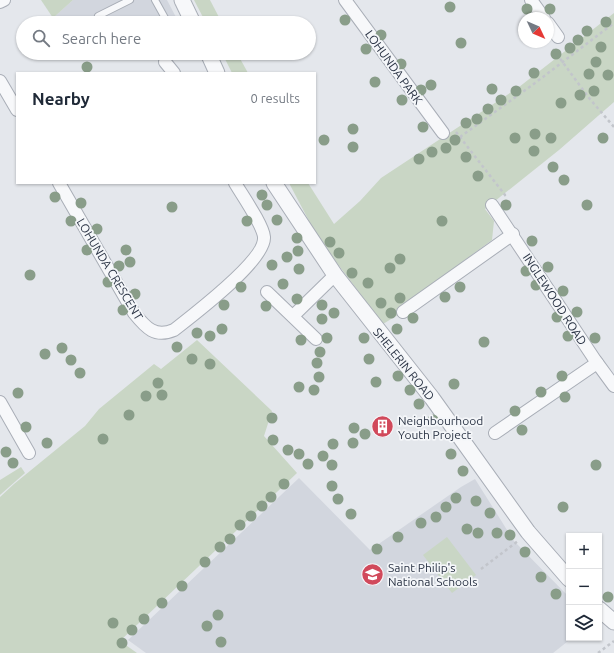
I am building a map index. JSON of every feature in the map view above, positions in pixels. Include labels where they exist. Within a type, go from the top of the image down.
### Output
[{"type":"street","points":[[0,2],[4,0]]},
{"type":"street","points":[[182,0],[190,16]]},
{"type":"street","name":"LOHUNDA PARK","points":[[345,0],[443,134]]},
{"type":"street","points":[[531,0],[540,12]]},
{"type":"street","points":[[211,60],[217,72]]},
{"type":"street","points":[[165,62],[173,72]]},
{"type":"street","points":[[0,81],[16,108]]},
{"type":"street","name":"LOHUNDA CRESCENT","points":[[60,184],[134,314],[148,330],[160,334],[174,330],[232,281],[257,257],[262,247],[264,237],[261,228],[236,184]]},
{"type":"street","name":"SHELERIN ROAD","points":[[275,184],[335,275],[432,398],[528,532],[566,576]]},
{"type":"street","name":"INGLEWOOD ROAD","points":[[492,205],[513,234],[597,363],[614,386]]},
{"type":"street","points":[[403,312],[513,234]]},
{"type":"street","points":[[293,316],[335,275]]},
{"type":"street","points":[[268,292],[316,339]]},
{"type":"street","points":[[495,433],[597,363]]},
{"type":"street","points":[[0,402],[29,453]]},
{"type":"street","points":[[602,612],[614,622]]},
{"type":"lane","points":[[98,16],[130,0]]},
{"type":"lane","points":[[155,0],[164,16]]},
{"type":"path","points":[[460,137],[563,62],[614,22]]},
{"type":"path","points":[[554,41],[563,62],[614,126]]},
{"type":"path","points":[[481,569],[518,540]]},
{"type":"path","points":[[598,653],[614,641]]},
{"type":"shaded area","points":[[73,0],[167,0],[175,16],[55,16]]},
{"type":"shaded area","name":"Saint Philip's National Schools","points":[[299,478],[370,550],[461,487],[475,479],[514,541],[566,594],[566,641],[568,641],[553,653],[146,653],[128,640]]},
{"type":"green space","points":[[41,0],[73,0],[55,16],[52,16]]},
{"type":"green space","points":[[194,0],[210,0],[218,16],[202,16]]},
{"type":"green space","points":[[614,13],[614,102],[559,150],[485,209],[494,221],[492,240],[423,291],[401,313],[383,324],[318,238],[290,184],[309,184],[334,224],[360,201],[381,178],[519,87]]},
{"type":"green space","points":[[226,60],[241,60],[247,72],[232,72]]},
{"type":"green space","points":[[197,340],[272,411],[264,436],[297,473],[120,641],[137,653],[0,653],[0,497],[85,426],[99,409],[154,364],[161,369]]},
{"type":"green space","points":[[21,467],[25,473],[0,495],[0,480]]},
{"type":"green space","points":[[447,537],[476,575],[452,593],[423,555]]},
{"type":"place","name":"Neighbourhood Youth Project","points":[[382,427]]},
{"type":"place","name":"Saint Philip's National Schools","points":[[372,574]]}]
